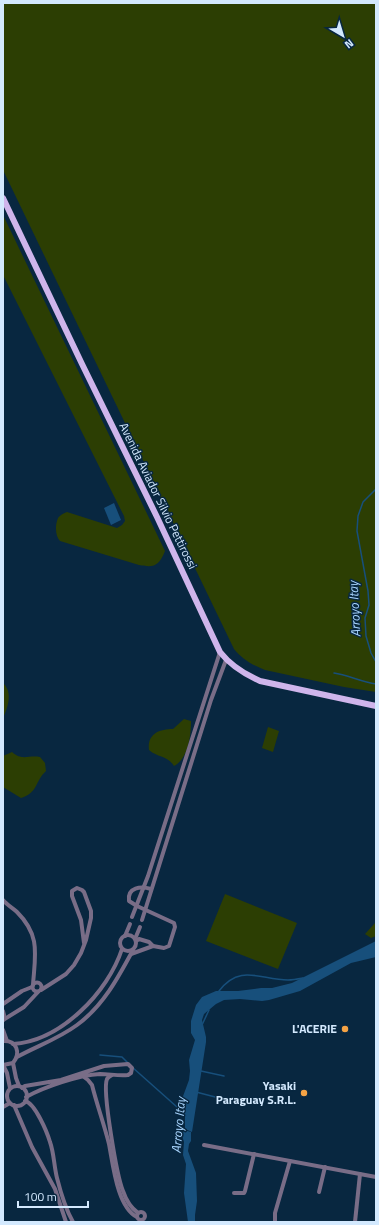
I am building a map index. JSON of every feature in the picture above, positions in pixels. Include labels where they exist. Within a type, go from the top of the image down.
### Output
[{"type":"main road","name":"Avenida Aviador Silvio Pettirossi","points":[[3,198],[157,517],[220,652],[226,660],[245,674],[260,680],[376,706]]},
{"type":"street","points":[[132,917],[144,887],[220,652]]},
{"type":"street","points":[[142,920],[175,811],[211,700],[226,660]]},
{"type":"street","points":[[169,810],[175,811]]},
{"type":"street","points":[[122,949],[126,952],[132,952],[153,946],[164,948],[168,947],[175,925],[172,921],[129,901],[128,896],[135,889],[144,887],[152,889]]},
{"type":"street","points":[[3,1020],[15,1014],[39,991],[66,974],[81,954],[88,932],[91,911],[84,892],[80,888],[77,888],[72,891],[72,896],[81,920],[84,943]]},
{"type":"street","points":[[4,902],[24,920],[34,939],[36,950],[32,986],[34,992],[39,991]]},
{"type":"street","points":[[3,1030],[5,1041],[13,1044],[23,1043],[42,1037],[81,1011],[111,976],[119,961],[122,949],[120,943],[121,938],[125,936],[130,924]]},
{"type":"street","points":[[17,1057],[56,1038],[78,1025],[98,1006],[118,980],[136,946],[136,940],[140,927]]},
{"type":"street","points":[[125,936],[132,936],[136,940],[139,939],[149,942],[153,946]]},
{"type":"street","points":[[33,975],[41,986],[39,991]]},
{"type":"street","points":[[3,1004],[32,986],[39,983],[54,982]]},
{"type":"street","points":[[3,1011],[3,1020]]},
{"type":"street","points":[[13,1044],[18,1051],[17,1057],[13,1063],[16,1078],[26,1092],[25,1099]]},
{"type":"street","points":[[10,1088],[7,1073],[3,1065],[13,1063]]},
{"type":"street","points":[[3,1107],[12,1104],[20,1105],[33,1093],[83,1077],[99,1074],[128,1076],[131,1073],[132,1068],[128,1064],[110,1064],[61,1080],[13,1087],[10,1088],[5,1094],[12,1104],[32,1147],[55,1189],[66,1222]]},
{"type":"street","points":[[83,1077],[92,1085],[109,1144],[117,1186],[130,1212],[138,1215],[131,1207],[123,1191],[113,1148],[107,1098],[107,1081],[112,1074]]},
{"type":"street","points":[[25,1099],[32,1106],[50,1142],[62,1199],[73,1222]]},
{"type":"street","points":[[204,1145],[376,1177]]},
{"type":"street","points":[[234,1193],[245,1191],[254,1154]]},
{"type":"street","points":[[275,1222],[275,1214],[290,1161]]},
{"type":"street","points":[[319,1192],[325,1167]]},
{"type":"street","points":[[355,1222],[360,1174]]},
{"type":"green space","points":[[3,3],[376,3],[376,692],[344,687],[265,670],[240,656],[234,649],[3,170]]},
{"type":"green space","points":[[3,215],[165,551],[161,560],[155,565],[139,565],[60,541],[58,539],[56,527],[58,518],[67,512],[117,528],[125,521],[124,516],[3,275]]},
{"type":"green space","points":[[3,683],[8,691],[9,700],[3,718]]},
{"type":"green space","points":[[184,719],[191,721],[188,746],[183,758],[174,766],[165,758],[152,753],[149,750],[150,740],[152,736],[159,731],[173,729]]},
{"type":"green space","points":[[268,727],[279,731],[273,752],[262,748]]},
{"type":"green space","points":[[12,752],[22,757],[40,757],[45,763],[46,771],[31,793],[21,798],[3,787],[3,756]]},
{"type":"green space","points":[[225,894],[297,923],[278,969],[206,941]]},
{"type":"green space","points":[[376,908],[376,936],[371,938],[365,934],[375,923]]},
{"type":"water","points":[[114,503],[121,520],[111,525],[104,508]]},
{"type":"water","points":[[376,941],[376,957],[351,963],[300,991],[262,1001],[240,999],[224,1000],[216,1004],[204,1014],[202,1020],[206,1042],[192,1132],[185,1129],[185,1113],[182,1099],[189,1080],[189,1060],[195,1040],[191,1033],[191,1021],[196,1005],[202,997],[216,991],[272,988],[292,983]]},
{"type":"water","points":[[184,1130],[191,1132],[191,1141],[188,1151],[196,1173],[197,1201],[195,1222],[188,1222],[184,1193],[186,1164],[183,1155],[184,1142],[182,1136]]},
{"type":"waterway","name":"Arroyo Itay","points":[[376,489],[363,502],[358,516],[357,531],[368,591],[369,605],[365,618],[366,636],[371,653],[376,662]]},
{"type":"waterway","points":[[334,673],[376,684]]},
{"type":"waterway","name":"Arroyo Itay","points":[[219,991],[227,982],[235,977],[243,975],[288,980],[303,978]]},
{"type":"waterway","name":"Arroyo Itay","points":[[202,1025],[209,1010]]},
{"type":"waterway","points":[[100,1055],[122,1057],[128,1063]]},
{"type":"waterway","points":[[132,1067],[186,1115]]},
{"type":"waterway","points":[[201,1071],[224,1076]]},
{"type":"waterway","points":[[196,1092],[219,1098]]},
{"type":"place","name":"L'ACERIE","points":[[345,1029]]},
{"type":"place","name":"Yasaki Paraguay S.R.L.","points":[[304,1093]]}]
